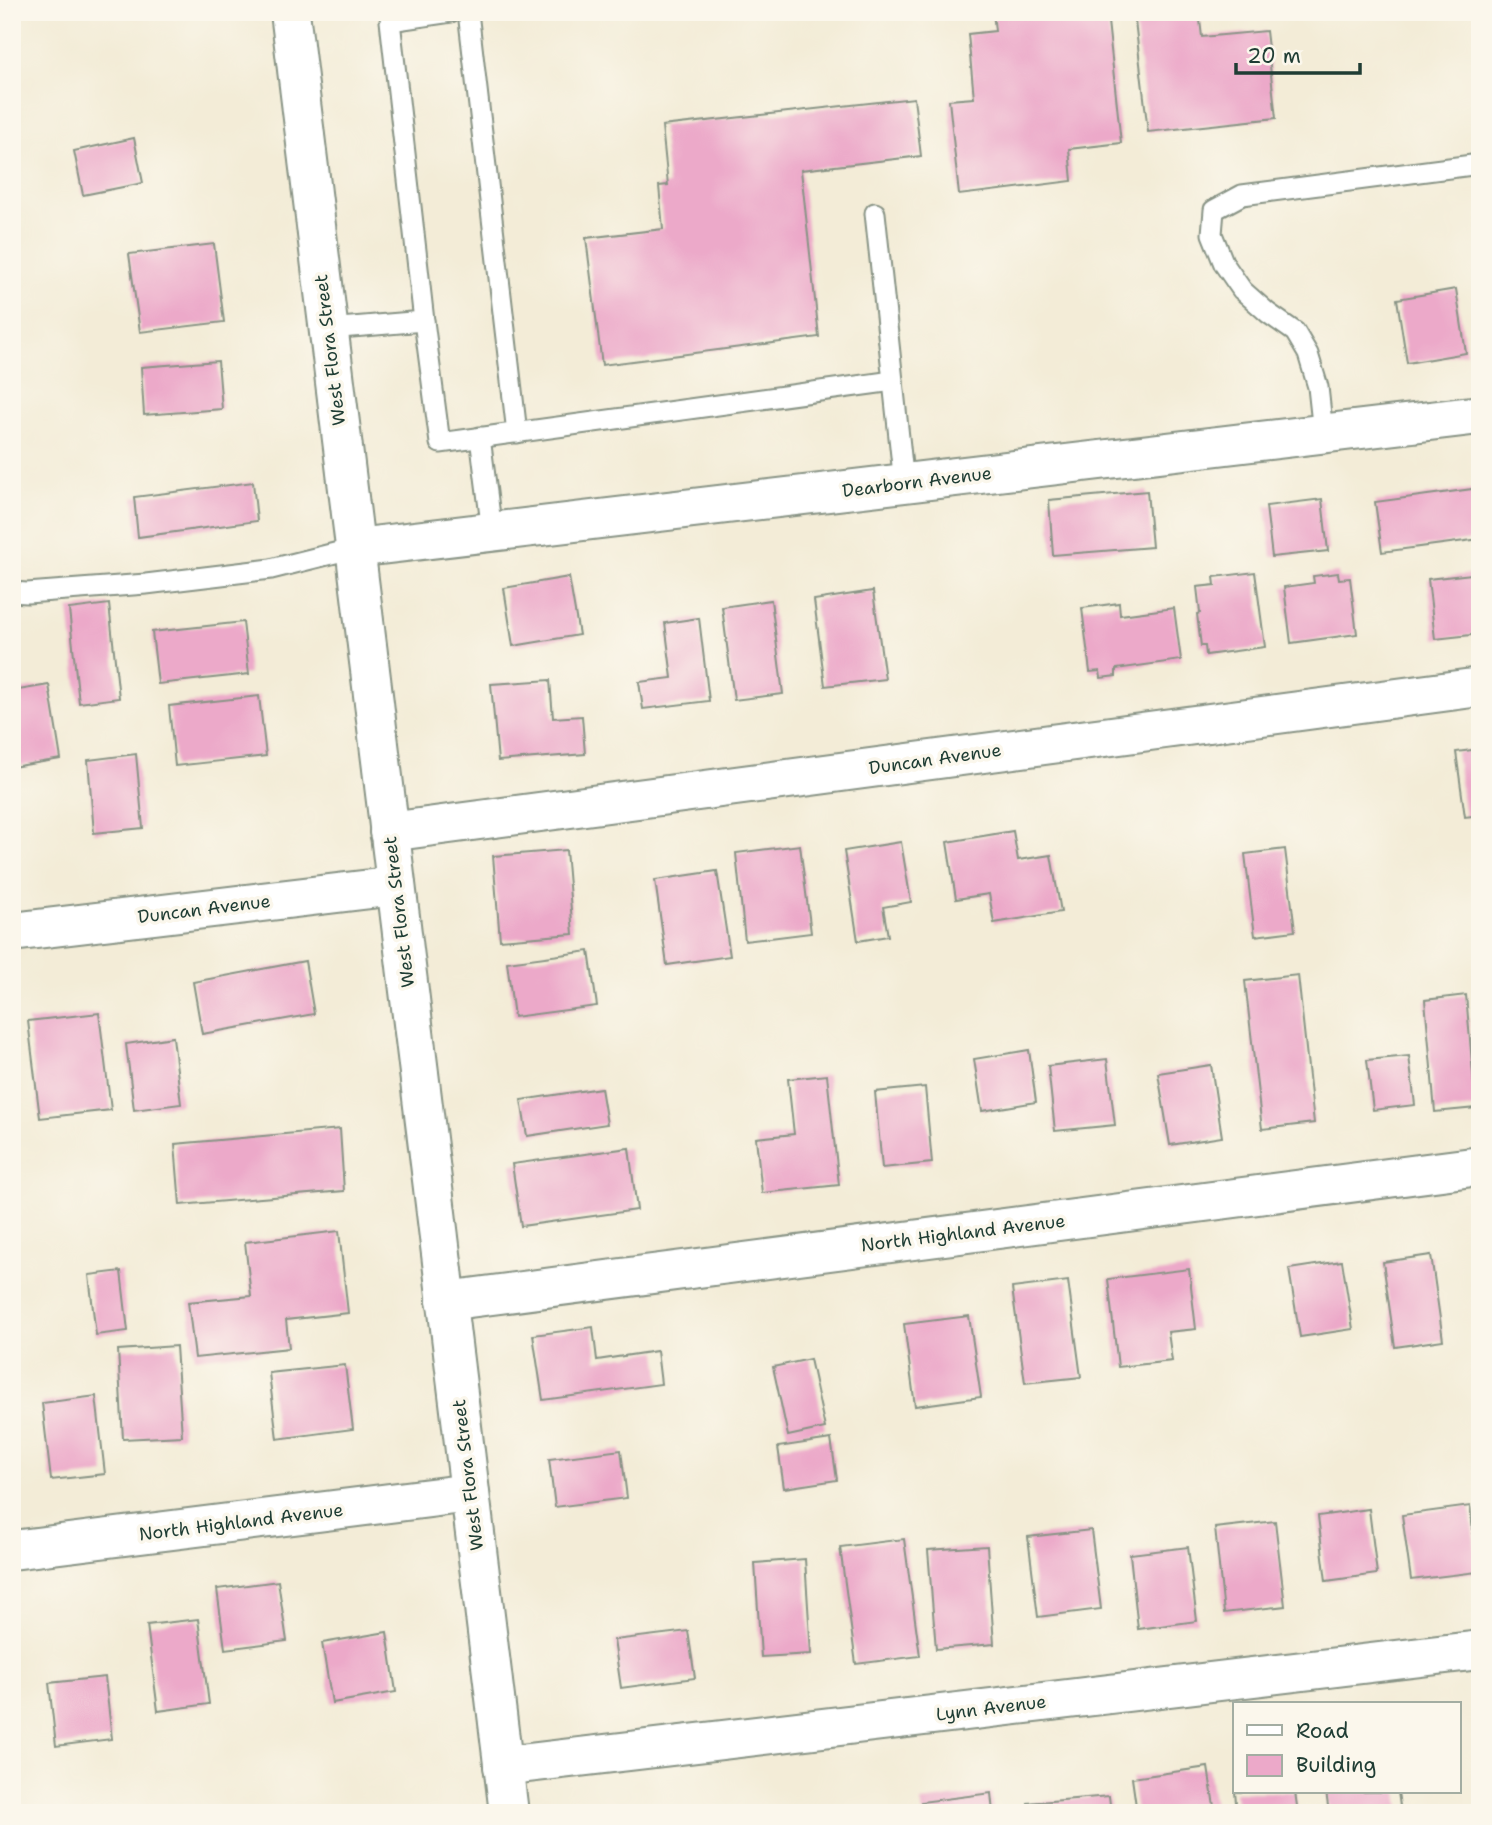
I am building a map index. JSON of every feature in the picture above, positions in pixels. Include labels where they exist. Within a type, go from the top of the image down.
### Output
[{"type":"street","name":"West Flora Street","points":[[289,12],[509,1813]]},
{"type":"street","name":"Dearborn Avenue","points":[[355,548],[1480,415]]},
{"type":"street","name":"Duncan Avenue","points":[[389,832],[1480,687]]},
{"type":"street","name":"Duncan Avenue","points":[[12,932],[396,886]]},
{"type":"street","name":"North Highland Avenue","points":[[446,1301],[1480,1166]]},
{"type":"street","name":"North Highland Avenue","points":[[12,1550],[470,1493]]},
{"type":"street","name":"Lynn Avenue","points":[[503,1766],[1480,1650]]},
{"type":"lane","points":[[451,12],[390,21],[440,443],[892,381]]},
{"type":"lane","points":[[468,12],[517,433]]},
{"type":"lane","points":[[1323,433],[1318,387],[1308,354],[1295,332],[1242,290],[1224,264],[1212,234],[1214,210],[1242,195],[1480,164]]},
{"type":"lane","points":[[875,213],[904,484]]},
{"type":"lane","points":[[328,329],[424,321]]},
{"type":"lane","points":[[480,437],[492,532]]},
{"type":"lane","points":[[12,592],[146,584],[271,569],[355,548]]},
{"type":"building","points":[[993,12],[1107,12],[1121,143],[1069,149],[1072,181],[959,195],[949,100],[974,98],[968,34],[995,31]]},
{"type":"building","points":[[1134,12],[1199,12],[1202,37],[1266,31],[1276,118],[1148,132]]},
{"type":"building","points":[[914,98],[921,156],[801,170],[819,337],[602,365],[586,238],[663,229],[659,186],[668,185],[662,126]]},
{"type":"building","points":[[134,138],[143,183],[83,195],[74,151]]},
{"type":"building","points":[[214,244],[224,322],[140,332],[129,254]]},
{"type":"building","points":[[1456,289],[1466,353],[1407,363],[1397,299]]},
{"type":"building","points":[[218,361],[222,409],[144,415],[141,367]]},
{"type":"building","points":[[253,482],[257,521],[138,537],[134,497]]},
{"type":"building","points":[[1480,488],[1480,539],[1382,552],[1375,502]]},
{"type":"building","points":[[1147,491],[1152,547],[1053,555],[1049,500]]},
{"type":"building","points":[[1322,499],[1328,551],[1272,557],[1266,506]]},
{"type":"building","points":[[1255,572],[1265,647],[1206,655],[1205,646],[1201,646],[1197,587],[1215,585],[1214,577]]},
{"type":"building","points":[[1338,573],[1339,579],[1350,578],[1357,634],[1291,643],[1284,587],[1314,583],[1313,576]]},
{"type":"building","points":[[1480,573],[1480,634],[1435,639],[1428,579]]},
{"type":"building","points":[[569,577],[579,635],[513,646],[504,588]]},
{"type":"building","points":[[873,591],[885,679],[825,686],[814,600]]},
{"type":"building","points":[[771,600],[783,694],[734,700],[722,607]]},
{"type":"building","points":[[1119,603],[1120,615],[1174,608],[1181,660],[1116,669],[1116,676],[1101,678],[1100,671],[1090,672],[1082,608]]},
{"type":"building","points":[[109,604],[119,698],[79,703],[69,609]]},
{"type":"building","points":[[699,618],[709,701],[643,709],[639,682],[672,678],[665,623]]},
{"type":"building","points":[[243,622],[249,674],[158,684],[152,632]]},
{"type":"building","points":[[550,680],[553,718],[582,716],[585,754],[498,761],[491,684]]},
{"type":"building","points":[[49,685],[61,759],[12,767],[12,691]]},
{"type":"building","points":[[259,696],[266,756],[175,766],[169,706]]},
{"type":"building","points":[[1480,749],[1480,815],[1465,817],[1456,752]]},
{"type":"building","points":[[136,754],[143,828],[94,833],[88,760]]},
{"type":"building","points":[[1013,831],[1018,860],[1051,855],[1061,912],[994,923],[989,894],[956,899],[947,842]]},
{"type":"building","points":[[901,842],[911,902],[883,907],[888,936],[858,941],[844,851]]},
{"type":"building","points":[[800,845],[811,933],[745,941],[736,853]]},
{"type":"building","points":[[1285,849],[1295,931],[1255,936],[1245,854]]},
{"type":"building","points":[[566,850],[573,934],[500,940],[493,856]]},
{"type":"building","points":[[717,871],[730,956],[667,965],[655,880]]},
{"type":"building","points":[[589,951],[597,1006],[514,1017],[507,962]]},
{"type":"building","points":[[305,961],[314,1014],[202,1034],[193,982]]},
{"type":"building","points":[[1298,975],[1314,1123],[1262,1129],[1245,981]]},
{"type":"building","points":[[1466,995],[1476,1108],[1435,1112],[1425,1000]]},
{"type":"building","points":[[99,1013],[111,1110],[40,1118],[28,1021]]},
{"type":"building","points":[[173,1037],[181,1104],[134,1110],[126,1044]]},
{"type":"building","points":[[1029,1050],[1036,1102],[982,1111],[974,1059]]},
{"type":"building","points":[[1409,1056],[1415,1105],[1373,1110],[1367,1060]]},
{"type":"building","points":[[1107,1059],[1115,1125],[1055,1131],[1048,1066]]},
{"type":"building","points":[[1211,1065],[1222,1137],[1170,1145],[1158,1073]]},
{"type":"building","points":[[827,1075],[839,1185],[762,1193],[756,1138],[794,1134],[788,1079]]},
{"type":"building","points":[[925,1087],[932,1163],[882,1168],[875,1092]]},
{"type":"building","points":[[601,1088],[607,1124],[527,1136],[521,1100]]},
{"type":"building","points":[[14,1102],[16,1120],[12,1120],[12,1103]]},
{"type":"building","points":[[340,1129],[344,1191],[180,1205],[175,1144]]},
{"type":"building","points":[[629,1148],[637,1210],[521,1226],[512,1164]]},
{"type":"building","points":[[339,1231],[348,1313],[286,1320],[289,1348],[195,1358],[188,1302],[251,1296],[245,1242]]},
{"type":"building","points":[[1431,1255],[1443,1340],[1395,1347],[1383,1262]]},
{"type":"building","points":[[1342,1261],[1353,1329],[1300,1337],[1289,1269]]},
{"type":"building","points":[[1189,1269],[1196,1329],[1168,1332],[1172,1361],[1118,1367],[1108,1279]]},
{"type":"building","points":[[121,1271],[128,1331],[96,1335],[89,1275]]},
{"type":"building","points":[[1068,1281],[1081,1377],[1025,1383],[1012,1288]]},
{"type":"building","points":[[969,1316],[981,1397],[915,1406],[904,1324]]},
{"type":"building","points":[[593,1327],[597,1360],[657,1351],[661,1384],[543,1400],[533,1335]]},
{"type":"building","points":[[176,1346],[182,1436],[123,1439],[118,1350]]},
{"type":"building","points":[[810,1359],[825,1428],[788,1436],[773,1367]]},
{"type":"building","points":[[345,1365],[353,1429],[277,1439],[269,1373]]},
{"type":"building","points":[[96,1396],[105,1474],[51,1480],[42,1403]]},
{"type":"building","points":[[831,1439],[837,1480],[784,1488],[778,1447]]},
{"type":"building","points":[[621,1450],[627,1498],[555,1507],[549,1459]]},
{"type":"building","points":[[1470,1506],[1478,1572],[1411,1580],[1402,1515]]},
{"type":"building","points":[[1369,1509],[1377,1574],[1326,1581],[1318,1516]]},
{"type":"building","points":[[1275,1521],[1285,1606],[1224,1613],[1215,1528]]},
{"type":"building","points":[[1091,1530],[1101,1609],[1038,1617],[1028,1537]]},
{"type":"building","points":[[904,1539],[920,1656],[856,1664],[840,1547]]},
{"type":"building","points":[[987,1546],[994,1644],[936,1649],[928,1550]]},
{"type":"building","points":[[1188,1547],[1197,1621],[1138,1629],[1130,1554]]},
{"type":"building","points":[[805,1559],[811,1654],[761,1657],[755,1563]]},
{"type":"building","points":[[278,1581],[287,1641],[225,1649],[217,1589]]},
{"type":"building","points":[[198,1619],[209,1704],[158,1711],[147,1625]]},
{"type":"building","points":[[688,1631],[695,1678],[621,1688],[614,1640]]},
{"type":"building","points":[[387,1632],[396,1692],[332,1703],[322,1643]]},
{"type":"building","points":[[105,1677],[112,1739],[56,1746],[49,1683]]},
{"type":"building","points":[[1208,1767],[1215,1813],[1137,1813],[1132,1778]]},
{"type":"building","points":[[991,1793],[993,1813],[923,1813],[921,1802]]},
{"type":"building","points":[[1235,1794],[1295,1794],[1298,1813],[1237,1813]]},
{"type":"building","points":[[1326,1794],[1398,1794],[1401,1813],[1329,1813]]},
{"type":"building","points":[[1109,1796],[1111,1813],[1029,1813],[1028,1803]]}]
